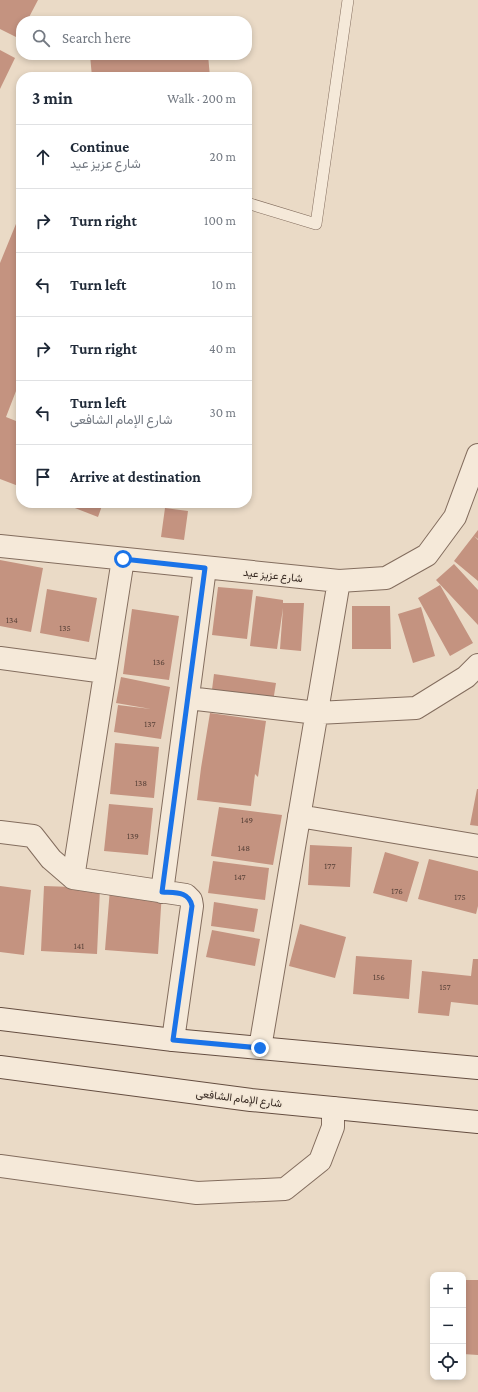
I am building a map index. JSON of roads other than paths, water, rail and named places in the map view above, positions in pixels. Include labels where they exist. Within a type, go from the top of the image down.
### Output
[{"type":"street","name":"شارع عزيز عيد","points":[[0,546],[339,581],[386,578],[427,555],[455,517],[478,455]]},
{"type":"street","points":[[73,878],[123,559]]},
{"type":"street","points":[[162,892],[205,568]]},
{"type":"street","points":[[260,1048],[339,581]]},
{"type":"street","points":[[0,658],[105,672]]},
{"type":"street","points":[[188,698],[316,713],[416,708],[466,677],[478,665]]},
{"type":"street","points":[[299,816],[478,846]]},
{"type":"street","points":[[0,832],[33,836],[51,859],[73,878],[186,895],[191,900],[192,906],[173,1040]]},
{"type":"street","points":[[0,1019],[173,1040],[478,1068]]},
{"type":"street","name":"شارع الإمام الشافعى","points":[[0,1067],[251,1100],[478,1122]]},
{"type":"street","points":[[0,1166],[197,1193],[285,1190],[320,1161],[333,1127],[333,1108]]},
{"type":"lane","points":[[252,204],[316,224],[348,0]]}]
